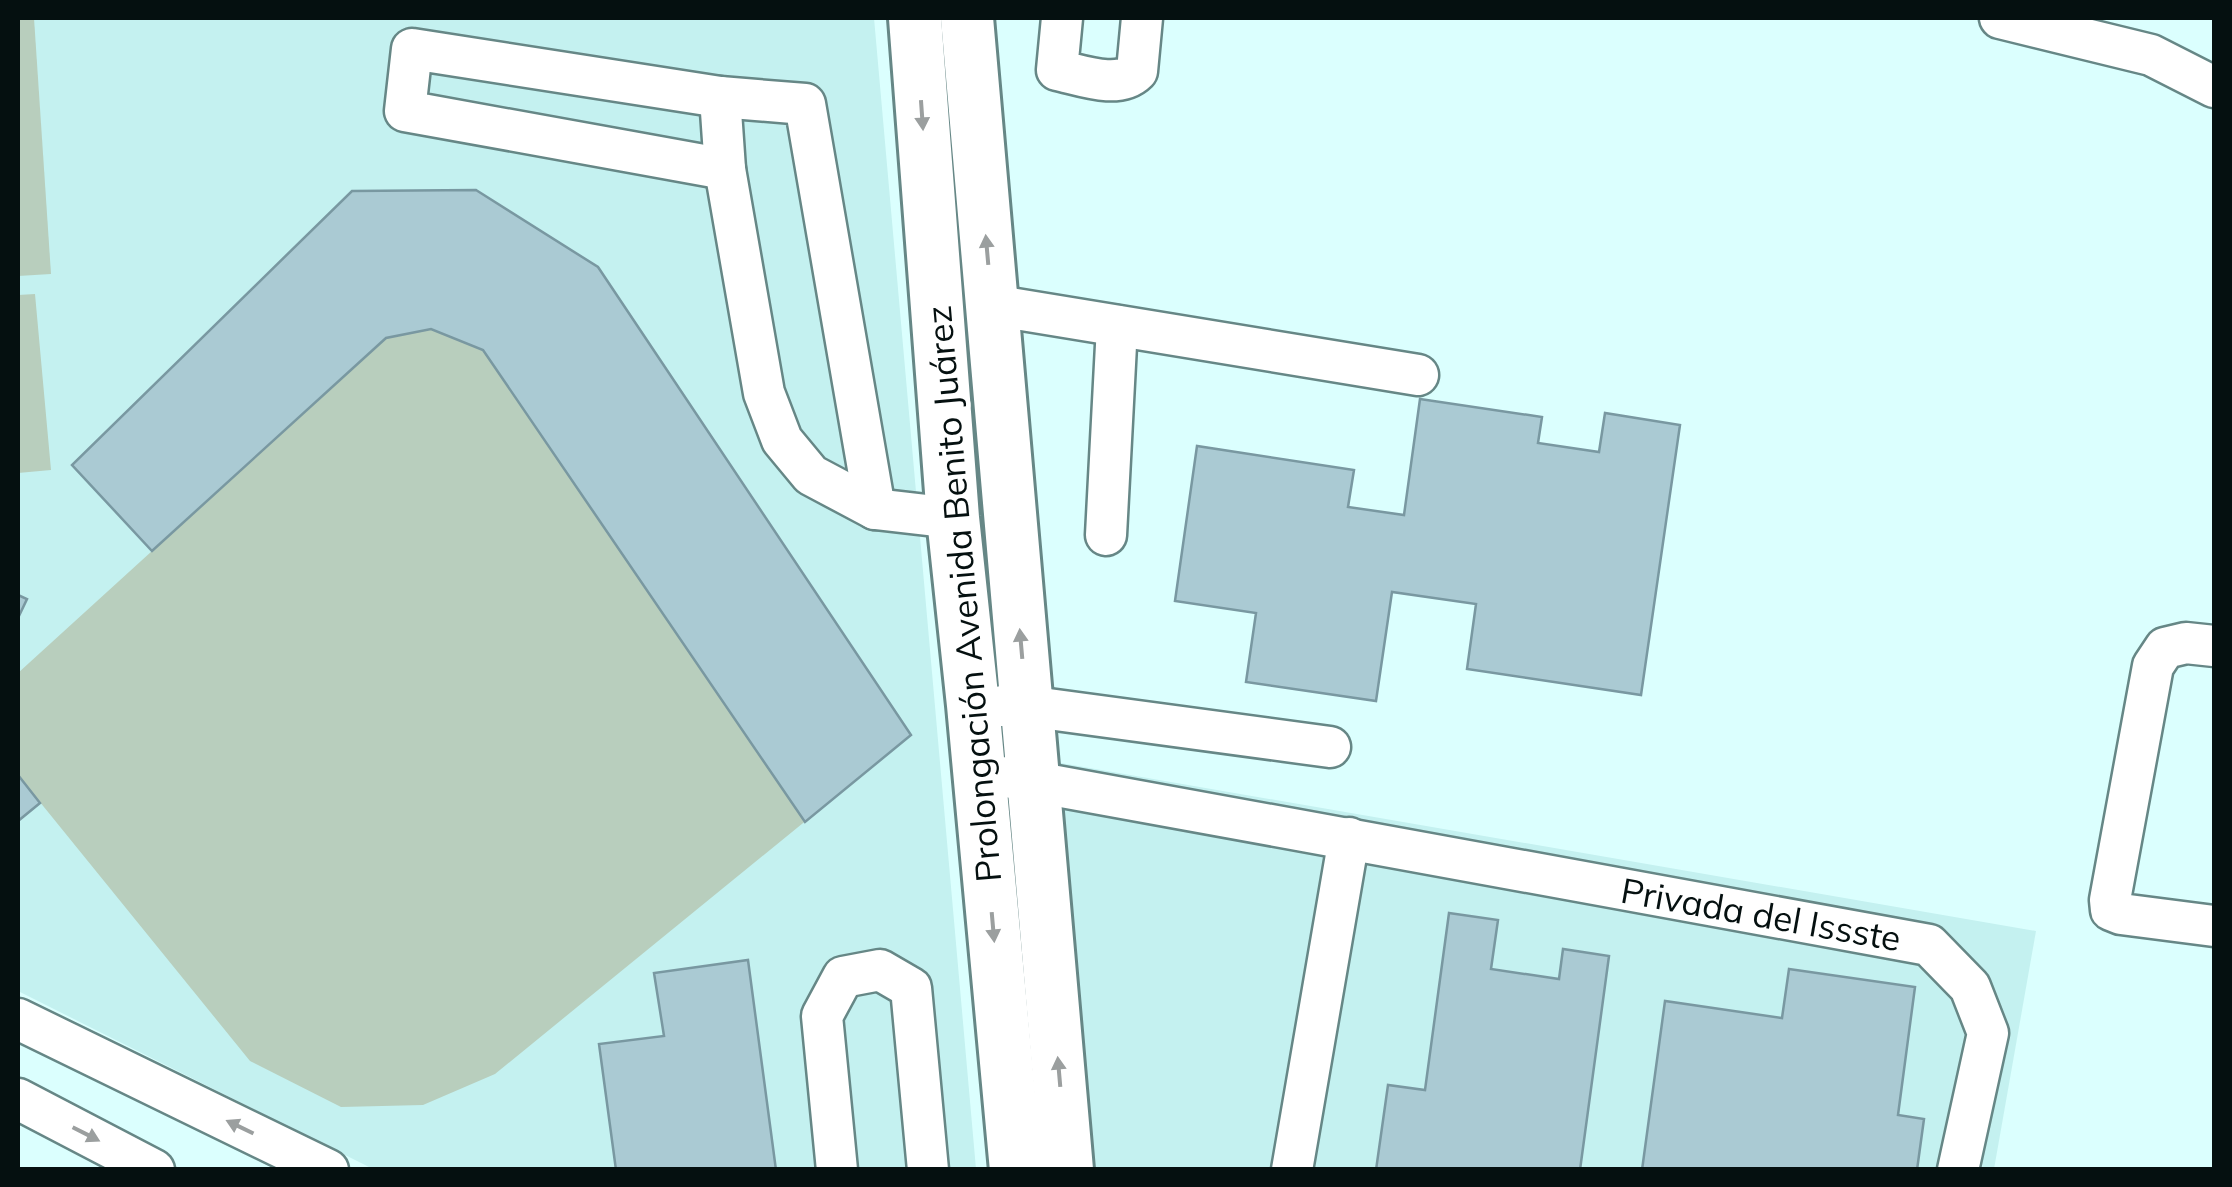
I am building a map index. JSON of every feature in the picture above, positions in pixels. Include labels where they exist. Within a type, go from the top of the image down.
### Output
[{"type":"main road","name":"Prolongación Avenida Benito Juárez","points":[[915,18],[953,518],[1016,1170]]},
{"type":"main road","name":"Prolongación Avenida Benito Juárez","points":[[966,18],[1067,1170]]},
{"type":"street","points":[[1062,18],[1056,70],[1116,81],[1128,80],[1137,71],[1142,18]]},
{"type":"street","points":[[2000,18],[2150,55],[2214,86]]},
{"type":"street","points":[[725,170],[405,111],[412,49],[720,96],[805,104],[875,509]]},
{"type":"street","points":[[720,96],[725,170],[764,393],[782,440],[810,475],[875,509],[953,518]]},
{"type":"street","points":[[992,305],[1418,376]]},
{"type":"street","points":[[1106,536],[1116,326]]},
{"type":"street","points":[[2214,646],[2186,643],[2165,648],[2153,666],[2110,900],[2112,910],[2121,914],[2214,926]]},
{"type":"street","points":[[974,705],[1026,706],[1330,748]]},
{"type":"street","name":"Privada del Issste","points":[[978,773],[1929,945],[1970,987],[1988,1033],[1958,1170]]},
{"type":"street","points":[[1292,1170],[1349,838]]},
{"type":"street","points":[[837,1170],[822,1016],[843,977],[880,970],[910,988],[928,1170]]},
{"type":"street","points":[[18,1019],[328,1170]]},
{"type":"street","points":[[18,1099],[154,1170]]},
{"type":"shaded area","points":[[18,18],[874,18],[976,1169],[373,1169],[18,991]]},
{"type":"shaded area","points":[[1049,761],[2036,931],[1994,1169],[1092,1169]]},
{"type":"green space","points":[[18,18],[34,18],[51,274],[18,276]]},
{"type":"green space","points":[[476,190],[598,267],[911,735],[495,1074],[423,1105],[341,1107],[250,1061],[18,775],[18,673],[152,551],[72,465],[352,191]]},
{"type":"green space","points":[[35,294],[51,470],[18,473],[18,295]]},
{"type":"building","points":[[476,190],[598,267],[911,735],[805,822],[483,350],[431,329],[386,338],[152,551],[72,465],[352,191]]},
{"type":"building","points":[[1420,399],[1542,417],[1538,443],[1599,452],[1605,413],[1680,425],[1641,695],[1467,669],[1476,604],[1392,592],[1376,701],[1246,682],[1256,613],[1175,601],[1197,446],[1354,470],[1348,507],[1404,515]]},
{"type":"building","points":[[18,595],[27,599],[18,618]]},
{"type":"building","points":[[18,775],[40,803],[18,821]]},
{"type":"building","points":[[1449,913],[1498,920],[1491,969],[1559,979],[1563,949],[1609,956],[1580,1170],[1376,1170],[1388,1085],[1425,1090]]},
{"type":"building","points":[[748,960],[776,1170],[616,1170],[599,1044],[664,1036],[654,973]]},
{"type":"building","points":[[1789,969],[1915,987],[1898,1115],[1924,1119],[1917,1170],[1642,1170],[1665,1001],[1782,1018]]}]
